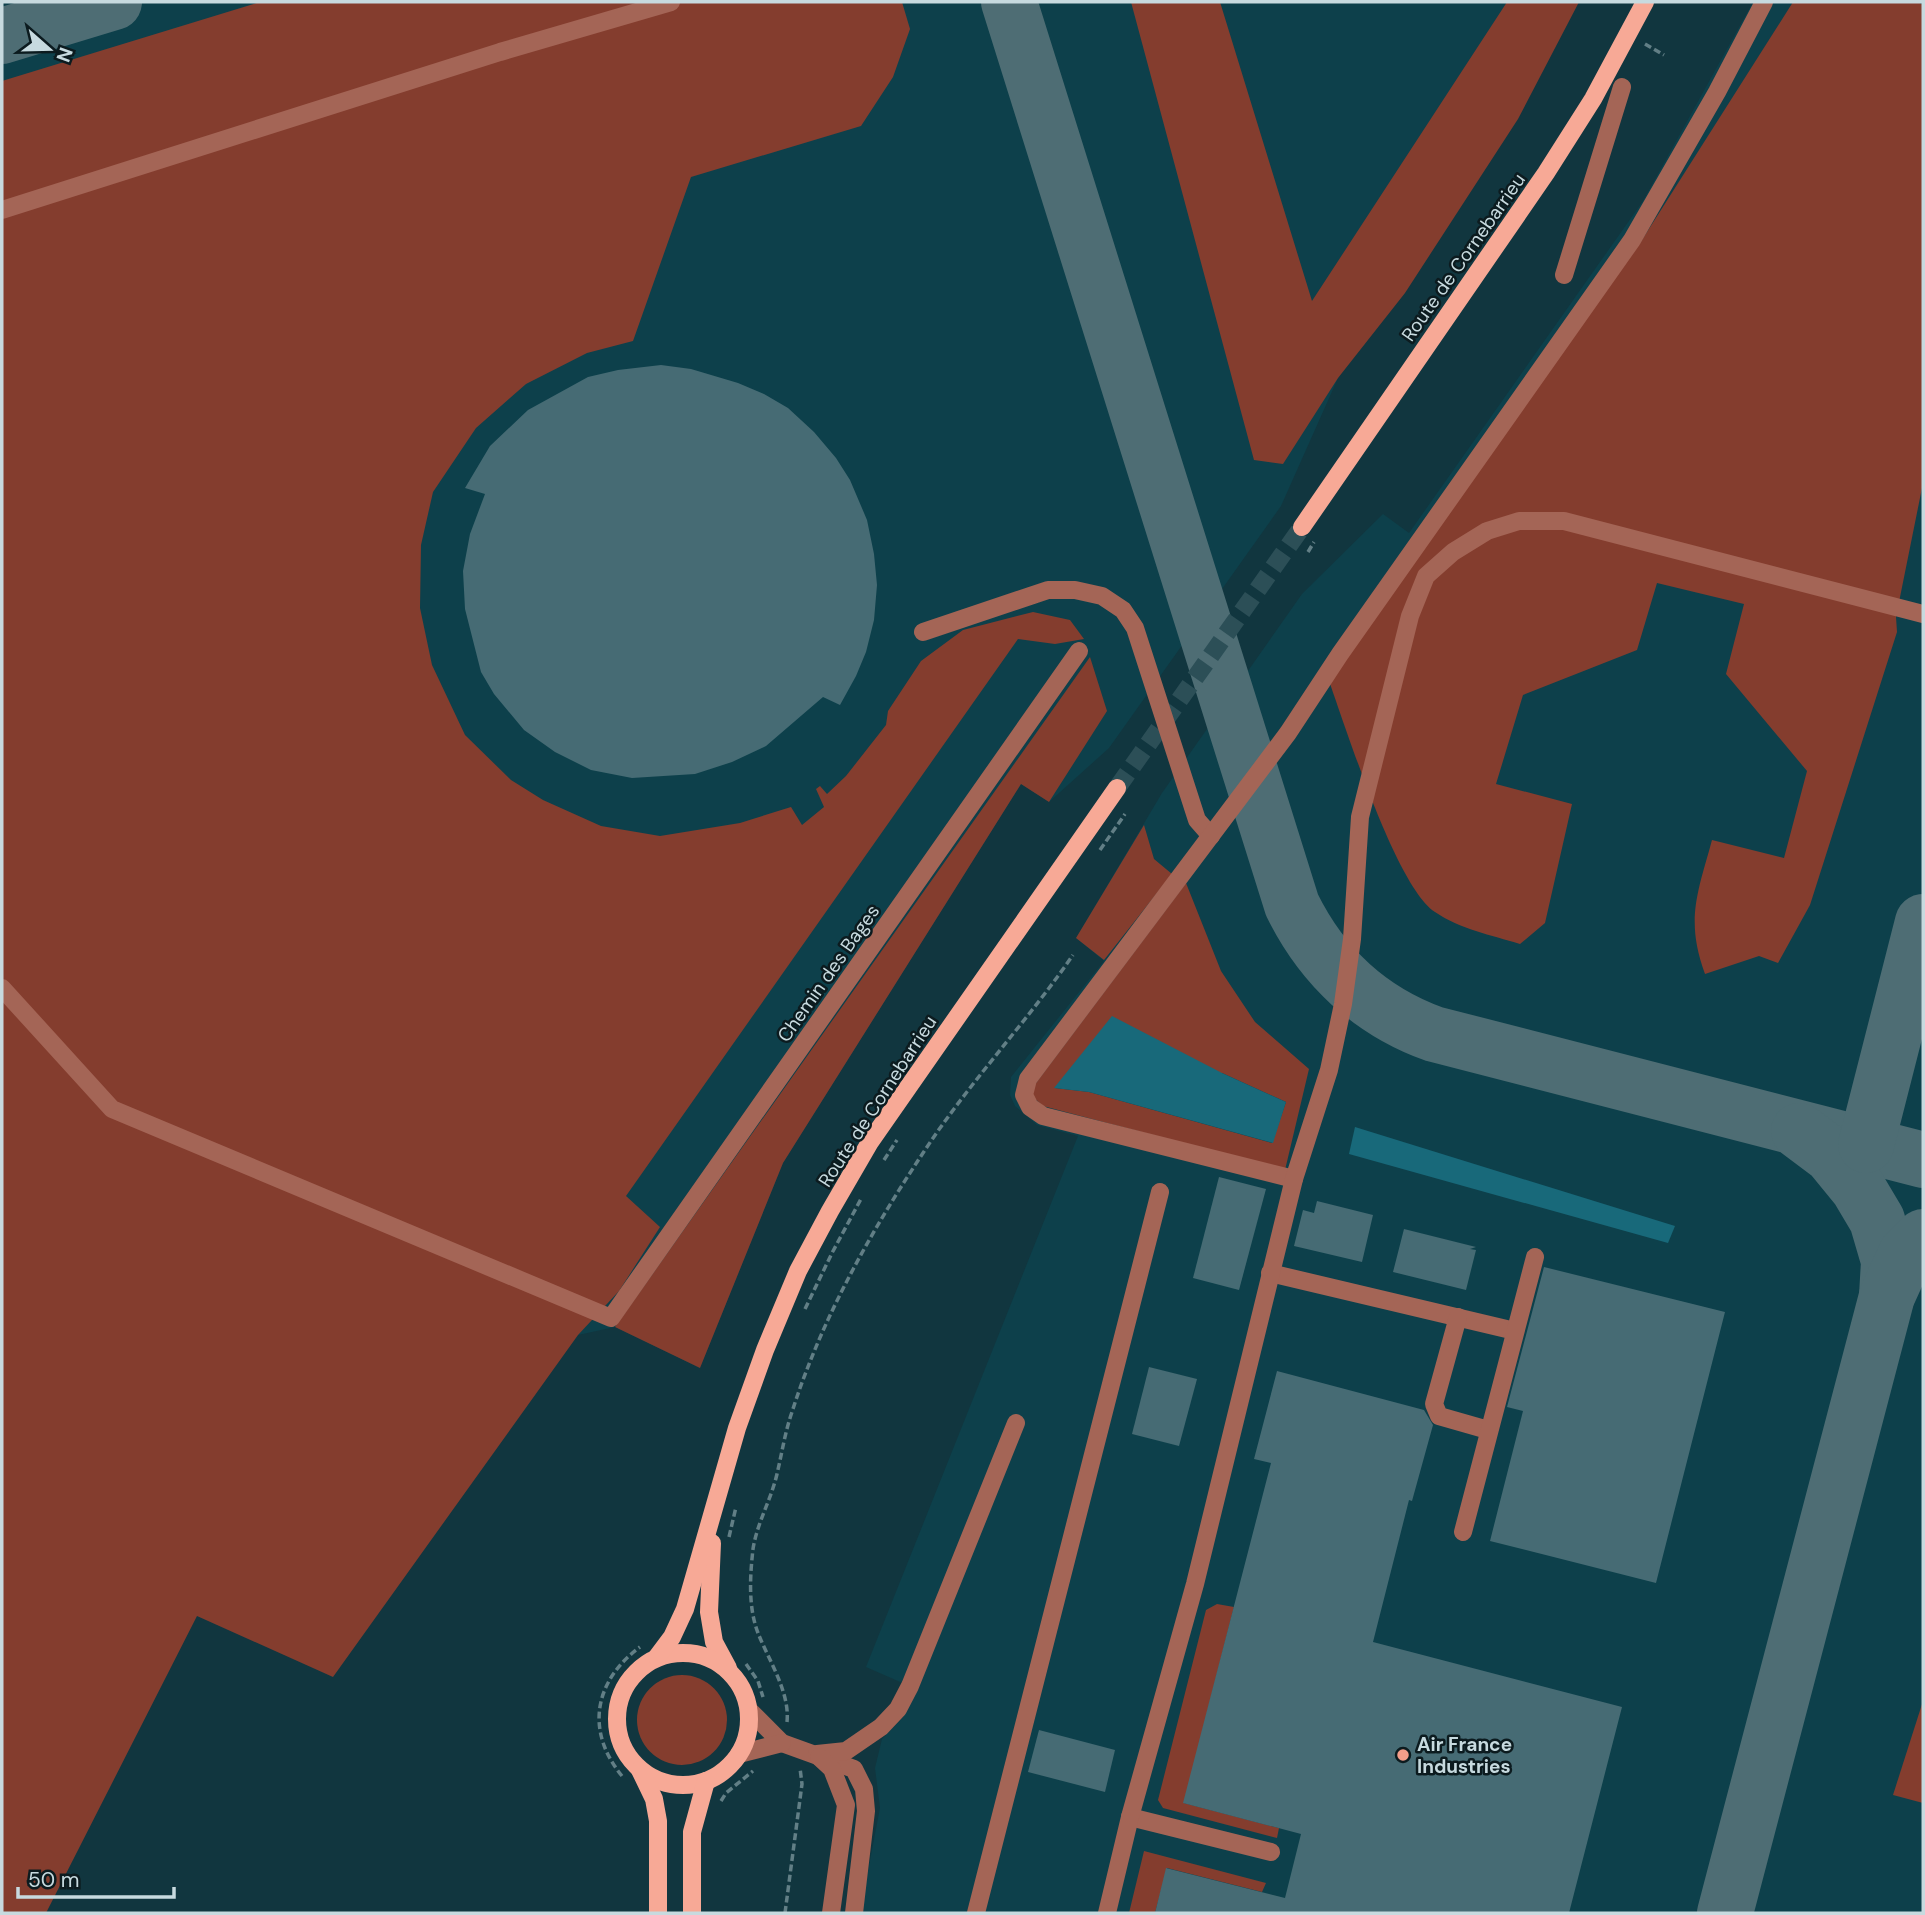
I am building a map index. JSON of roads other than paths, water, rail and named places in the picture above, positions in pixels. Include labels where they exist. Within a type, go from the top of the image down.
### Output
[{"type":"main road","name":"Route de Cornebarrieu","points":[[1301,527],[1546,173],[1593,99],[1645,2]]},
{"type":"main road","name":"Route de Cornebarrieu","points":[[651,1650],[672,1637],[685,1609],[737,1428],[765,1350],[798,1271],[830,1211],[870,1142],[1117,788]]},
{"type":"main road","name":"Route de Cornebarrieu","points":[[715,1507],[709,1612],[714,1642],[737,1666]]},
{"type":"main road","points":[[633,1775],[672,1785],[689,1785],[706,1781],[725,1770],[740,1754],[757,1707],[742,1689],[737,1666],[694,1653],[651,1650],[624,1687],[617,1709],[617,1732],[633,1775],[654,1799],[658,1821],[658,1913]]},
{"type":"main road","points":[[692,1913],[692,1832],[706,1781]]},
{"type":"street","points":[[2,210],[500,52],[671,2]]},
{"type":"street","points":[[1294,1178],[1043,1116],[1030,1107],[1024,1094],[1028,1079],[1288,733],[1340,654],[1632,240],[1717,92],[1764,2]]},
{"type":"street","points":[[1564,275],[1622,87]]},
{"type":"street","points":[[1107,1913],[1130,1817],[1195,1584],[1294,1178],[1329,1070],[1343,1004],[1352,939],[1360,817],[1410,616],[1426,576],[1453,552],[1487,531],[1519,521],[1564,522],[1923,614]]},
{"type":"street","points":[[923,632],[1048,590],[1075,590],[1102,596],[1123,610],[1135,628],[1197,820],[1211,836]]},
{"type":"street","name":"Chemin des Bages","points":[[2,988],[112,1109],[611,1318],[1079,651]]},
{"type":"street","points":[[976,1913],[1160,1192]]},
{"type":"street","points":[[1463,1532],[1535,1257]]},
{"type":"street","points":[[1270,1273],[1515,1331]]},
{"type":"street","points":[[1458,1317],[1434,1404],[1439,1416],[1488,1430]]},
{"type":"street","points":[[817,1754],[846,1751],[881,1727],[898,1709],[911,1686],[1016,1423]]},
{"type":"street","points":[[757,1707],[784,1735],[817,1754],[854,1769],[864,1789],[866,1811],[854,1913]]},
{"type":"street","points":[[740,1754],[784,1735]]},
{"type":"street","points":[[817,1754],[832,1769],[846,1805],[831,1913]]},
{"type":"street","points":[[1130,1817],[1271,1852]]},
{"type":"tunnel","points":[[1117,788],[1302,527]]},
{"type":"place","name":"Air France Industries","points":[[1403,1755]]}]
